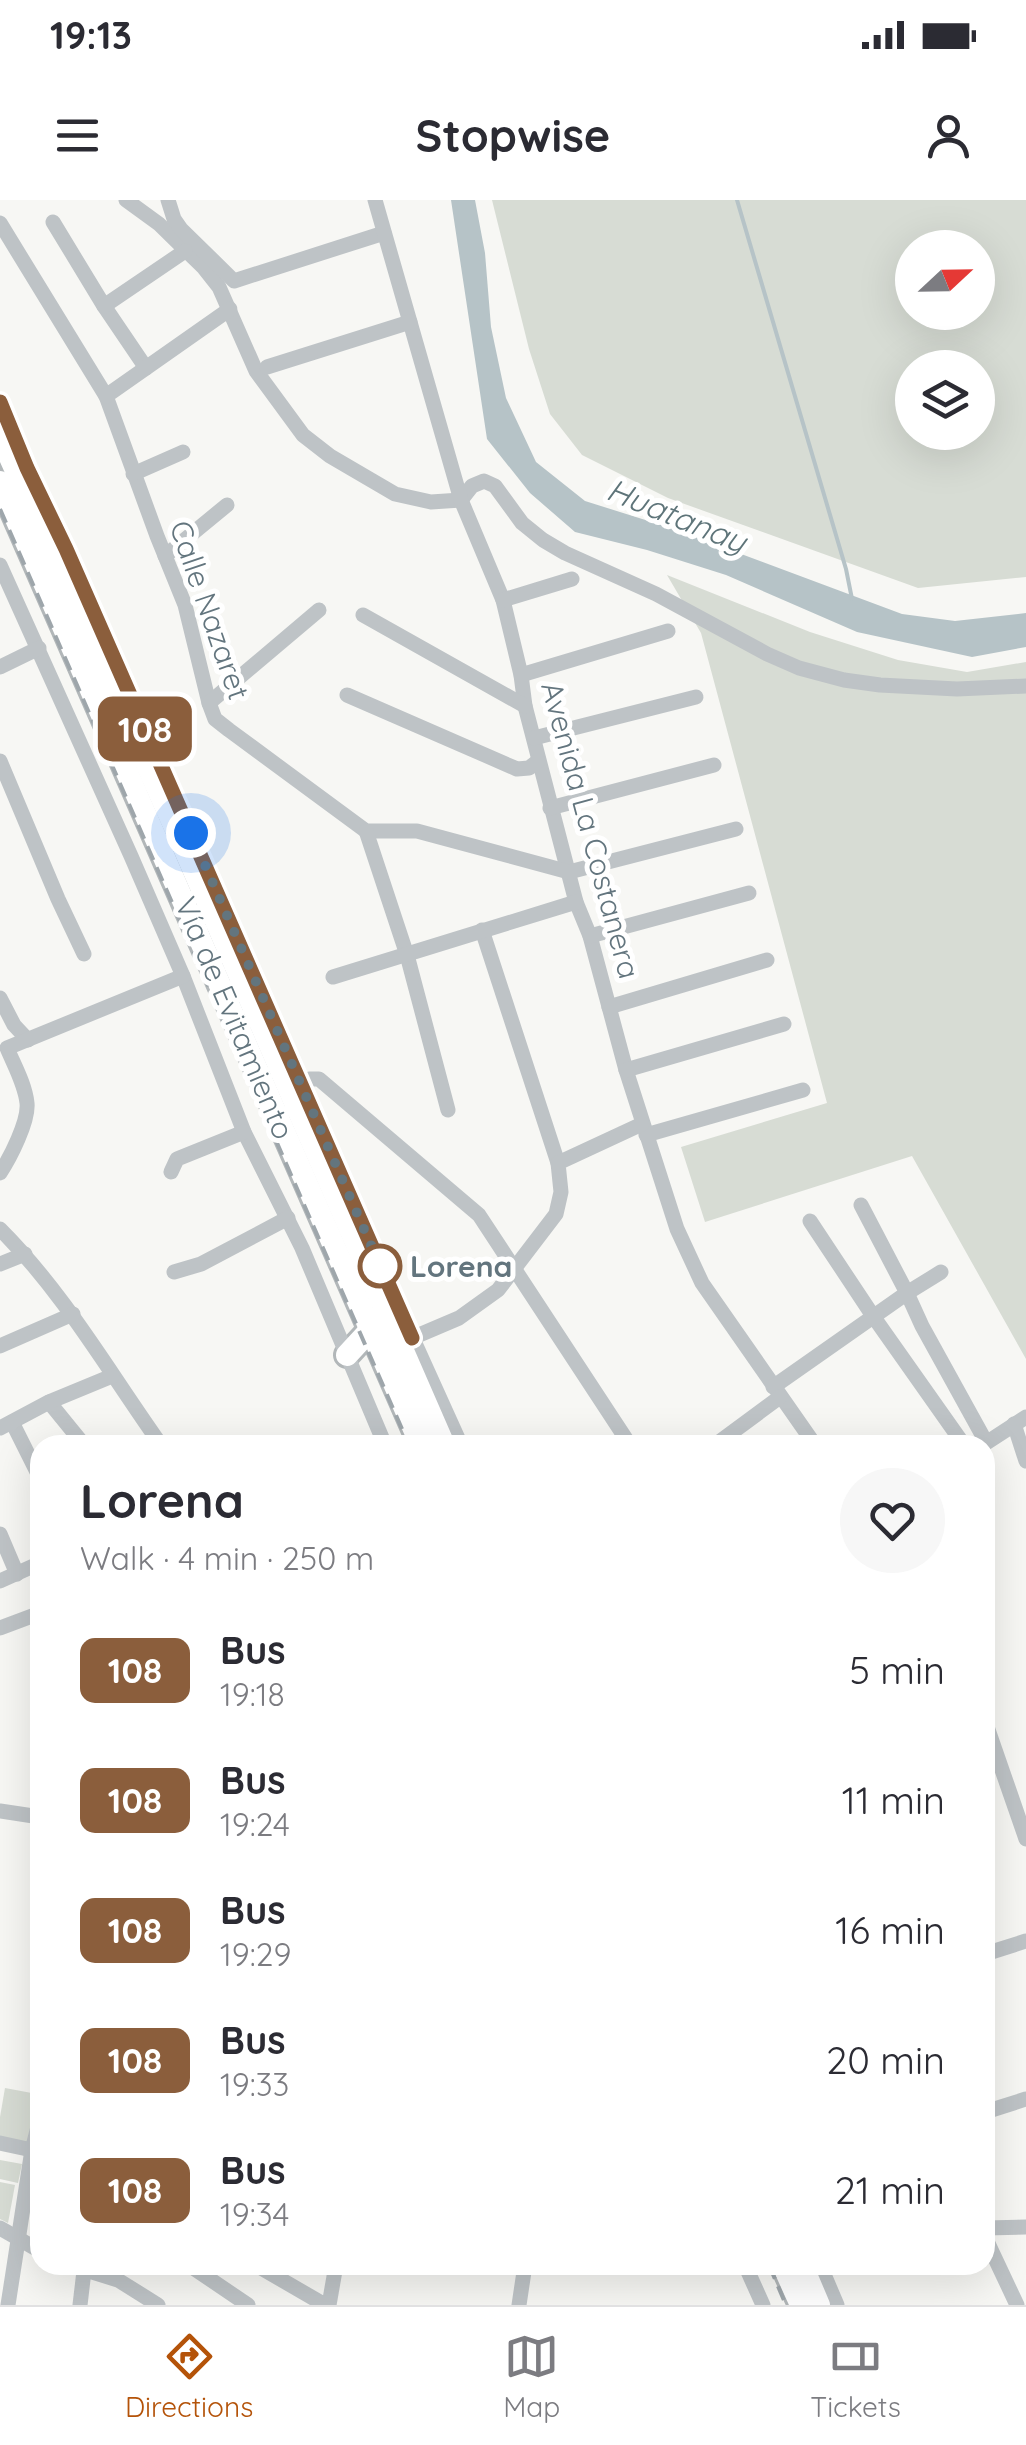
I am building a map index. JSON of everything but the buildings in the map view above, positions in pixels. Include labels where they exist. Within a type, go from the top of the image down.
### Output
[{"type":"highway","name":"Vía de Evitamiento","points":[[0,435],[440,1435]]},
{"type":"highway","name":"Vía de Evitamiento","points":[[0,482],[417,1435]]},
{"type":"highway","points":[[347,1355],[371,1330]]},
{"type":"highway","points":[[788,2275],[801,2305]]},
{"type":"highway","points":[[806,2275],[819,2305]]},
{"type":"street","points":[[126,200],[159,224],[219,287],[256,371],[304,435],[330,456],[395,494],[431,502],[461,500],[472,486],[484,482],[494,486],[522,523],[564,554],[656,594],[799,668],[880,685],[958,689],[1026,686]]},
{"type":"street","points":[[168,200],[181,229],[234,281],[384,232]]},
{"type":"street","name":"Avenida La Costanera","points":[[375,200],[461,500],[503,600],[550,808],[677,1230],[702,1283],[807,1435]]},
{"type":"street","points":[[52,222],[146,368]]},
{"type":"street","name":"Calle Nazaret","points":[[0,223],[106,396],[186,605],[215,719],[366,830]]},
{"type":"street","points":[[104,306],[185,252]]},
{"type":"street","points":[[106,396],[230,309]]},
{"type":"street","points":[[267,367],[410,322]]},
{"type":"street","points":[[0,402],[456,1435]]},
{"type":"street","points":[[133,474],[183,452]]},
{"type":"street","points":[[165,556],[227,505]]},
{"type":"street","points":[[0,565],[183,976],[244,1132],[302,1248],[381,1435]]},
{"type":"street","points":[[503,600],[572,578]]},
{"type":"street","points":[[210,703],[319,610]]},
{"type":"street","points":[[364,615],[524,706]]},
{"type":"street","points":[[521,675],[668,631]]},
{"type":"street","points":[[0,667],[39,648]]},
{"type":"street","points":[[347,695],[517,769],[529,768],[538,761]]},
{"type":"street","points":[[534,738],[696,698]]},
{"type":"street","points":[[0,761],[84,954]]},
{"type":"street","points":[[550,808],[714,765]]},
{"type":"street","points":[[0,806],[18,799]]},
{"type":"street","points":[[448,1110],[406,955],[366,830],[417,831],[569,872],[736,829]]},
{"type":"street","points":[[590,936],[750,893]]},
{"type":"street","points":[[333,976],[576,902]]},
{"type":"street","points":[[412,1338],[459,1318],[498,1290],[556,1214],[561,1192],[558,1162],[482,930]]},
{"type":"street","points":[[609,1006],[767,960]]},
{"type":"street","points":[[0,1173],[13,1151],[27,1110],[20,1079],[4,1047],[183,976]]},
{"type":"street","points":[[0,998],[28,1040]]},
{"type":"street","points":[[626,1070],[784,1024]]},
{"type":"street","points":[[302,1087],[309,1079],[319,1080],[479,1215],[623,1435]]},
{"type":"street","points":[[558,1162],[644,1129],[803,1090]]},
{"type":"street","points":[[171,1172],[177,1159],[244,1132]]},
{"type":"street","points":[[861,1205],[981,1435]]},
{"type":"street","points":[[174,1272],[201,1264],[288,1218]]},
{"type":"street","points":[[810,1221],[957,1435]]},
{"type":"street","points":[[0,1229],[73,1314],[154,1435]]},
{"type":"street","points":[[0,1264],[25,1254]]},
{"type":"street","points":[[727,1435],[873,1316],[942,1272]]},
{"type":"street","points":[[0,1346],[73,1314]]},
{"type":"street","points":[[30,1462],[6,1425],[112,1376]]},
{"type":"street","points":[[49,1402],[76,1435]]},
{"type":"street","points":[[995,1436],[1020,1420],[1026,1461]]},
{"type":"street","points":[[0,1534],[17,1574]]},
{"type":"street","points":[[0,1581],[30,1568]]},
{"type":"street","points":[[0,1628],[30,1618]]},
{"type":"street","points":[[995,1750],[1026,1839]]},
{"type":"street","points":[[0,1811],[30,1816]]},
{"type":"street","points":[[995,1951],[1026,1941]]},
{"type":"street","points":[[995,2109],[1026,2099]]},
{"type":"street","points":[[0,2144],[30,2150]]},
{"type":"street","points":[[8,2305],[30,2163]]},
{"type":"street","points":[[995,2228],[1026,2227]]},
{"type":"street","points":[[0,2228],[30,2246]]},
{"type":"street","points":[[995,2259],[1016,2305]]},
{"type":"street","points":[[78,2275],[80,2305]]},
{"type":"street","points":[[101,2275],[118,2280],[154,2304]]},
{"type":"street","points":[[204,2275],[248,2305]]},
{"type":"street","points":[[276,2275],[327,2305],[334,2275]]},
{"type":"street","points":[[520,2305],[524,2275]]},
{"type":"street","points":[[749,2275],[762,2305]]},
{"type":"street","points":[[824,2275],[837,2305]]},
{"type":"shaded area","points":[[451,200],[475,200],[485,253],[491,327],[506,398],[536,462],[585,501],[674,529],[902,614],[955,621],[1026,613],[1026,647],[972,657],[857,632],[726,575],[575,532],[530,493],[487,439]]},
{"type":"shaded area","points":[[492,200],[1026,200],[1026,577],[918,588],[668,498],[582,455],[550,414],[529,349]]},
{"type":"shaded area","points":[[667,575],[810,632],[898,660],[967,672],[1026,662],[1026,1359],[912,1156],[705,1222],[681,1147],[827,1103],[701,633]]},
{"type":"shaded area","points":[[5,2088],[30,2093],[26,2156],[0,2143]]},
{"type":"shaded area","points":[[0,2160],[22,2164],[18,2183],[0,2179]]},
{"type":"shaded area","points":[[0,2182],[15,2185],[8,2223],[0,2219]]},
{"type":"waterway","points":[[737,200],[852,599]]},
{"type":"railway","points":[[0,509],[405,1435]]},
{"type":"railway","points":[[773,2275],[786,2305]]},
{"type":"bus line","name":"108","points":[[0,402],[412,1338]]},
{"type":"place","name":"Lorena","points":[[380,1266]]},
{"type":"route","points":[[191,833],[384,1275],[380,1266]]},
{"type":"water label","name":"Huatanay","points":[[677,515]]}]
